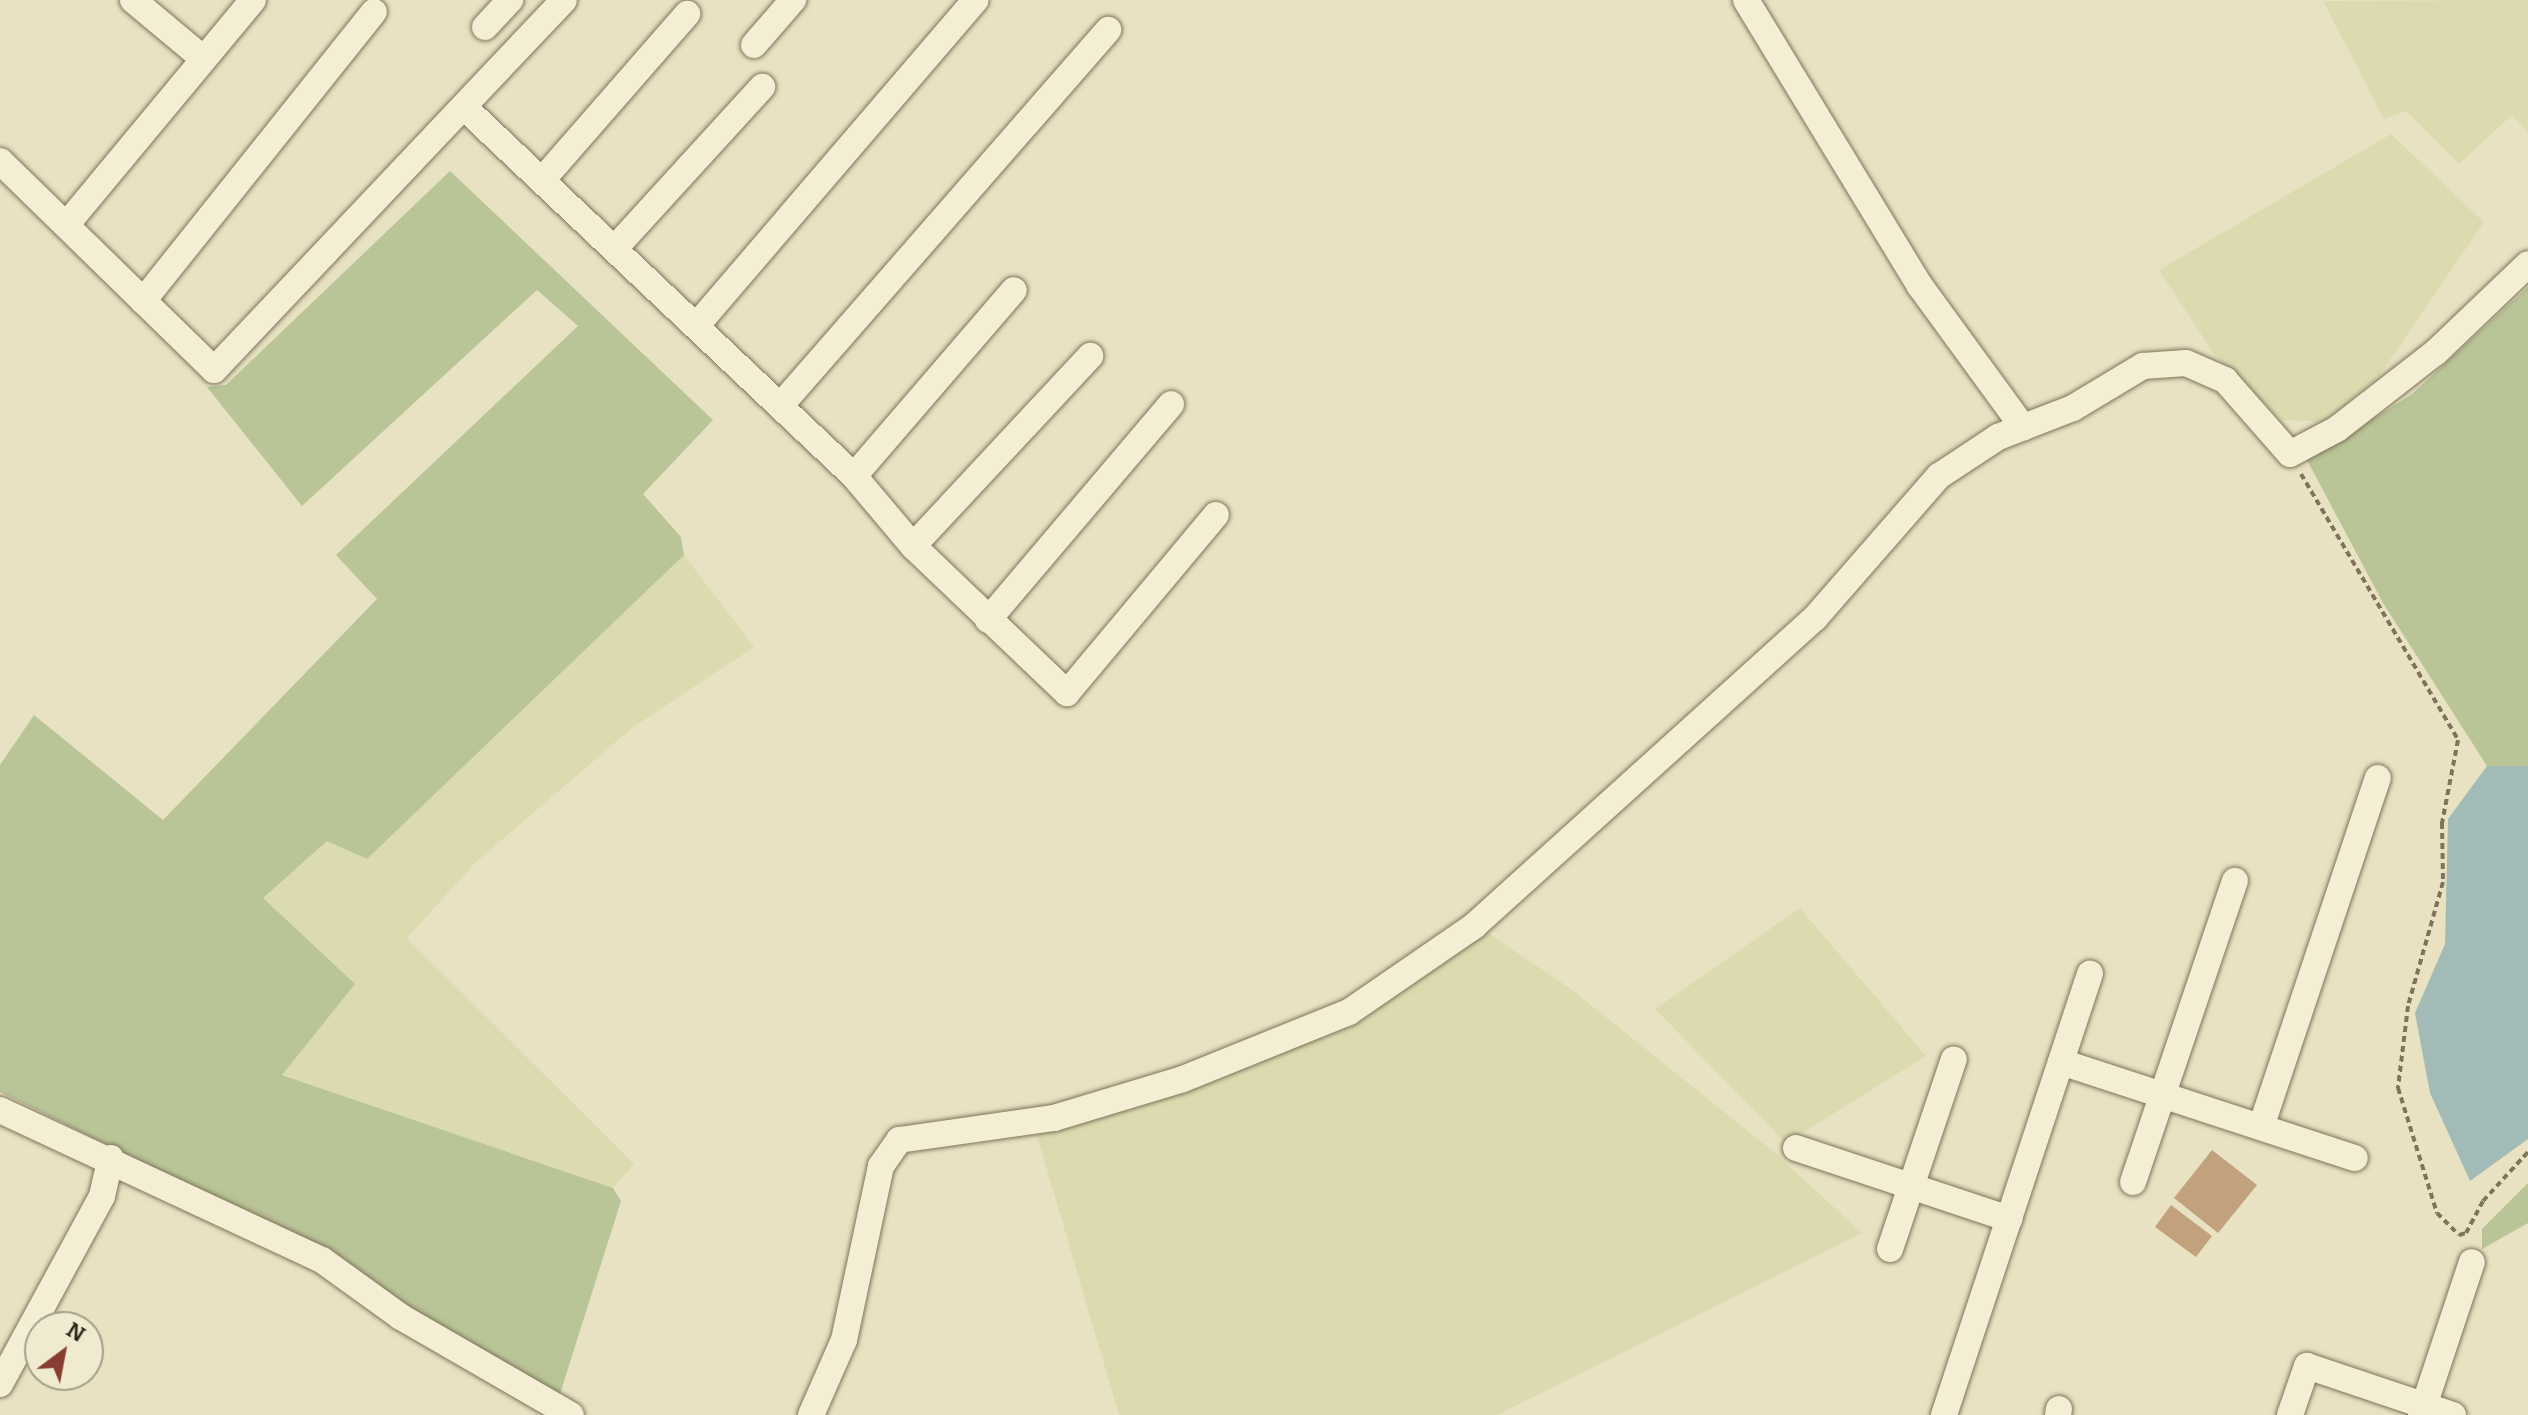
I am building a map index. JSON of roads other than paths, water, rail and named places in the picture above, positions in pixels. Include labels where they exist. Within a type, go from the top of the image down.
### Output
[{"type":"street","points":[[133,0],[200,56]]},
{"type":"street","points":[[67,224],[200,56],[253,0]]},
{"type":"street","points":[[485,27],[510,0]]},
{"type":"street","points":[[4,174],[67,224],[214,370],[466,109],[564,0]]},
{"type":"street","points":[[754,45],[793,0]]},
{"type":"street","points":[[697,325],[976,0]]},
{"type":"street","points":[[1746,0],[1920,286],[2023,427]]},
{"type":"street","points":[[143,301],[374,12]]},
{"type":"street","points":[[544,178],[687,14]]},
{"type":"street","points":[[781,405],[1108,30]]},
{"type":"street","points":[[616,247],[762,87]]},
{"type":"street","points":[[466,109],[544,178],[781,405],[854,476],[913,546],[1067,693],[1216,515]]},
{"type":"street","points":[[811,1415],[844,1340],[881,1166],[899,1140],[1054,1118],[1183,1079],[1349,1012],[1474,926],[1815,618],[1939,476],[2023,427],[2143,366],[2186,363],[2225,380],[2290,454],[2337,429],[2436,352],[2528,264]]},
{"type":"street","points":[[854,476],[1014,290]]},
{"type":"street","points":[[913,546],[1090,356]]},
{"type":"street","points":[[988,620],[1171,404]]},
{"type":"street","points":[[2261,1127],[2378,778]]},
{"type":"street","points":[[2133,1182],[2235,881]]},
{"type":"street","points":[[1944,1415],[2090,974]]},
{"type":"street","points":[[1890,1249],[1954,1059]]},
{"type":"street","points":[[2061,1062],[2355,1158]]},
{"type":"street","points":[[0,1110],[111,1158],[322,1260],[401,1317],[571,1415]]},
{"type":"street","points":[[1796,1148],[2009,1219]]},
{"type":"street","points":[[0,1384],[102,1196],[111,1158]]},
{"type":"street","points":[[2423,1410],[2472,1262]]},
{"type":"street","points":[[2290,1415],[2307,1366],[2423,1410],[2453,1415]]},
{"type":"water","points":[[2487,766],[2528,766],[2528,1139],[2470,1181],[2430,1093],[2415,1013],[2445,944],[2448,819]]}]
